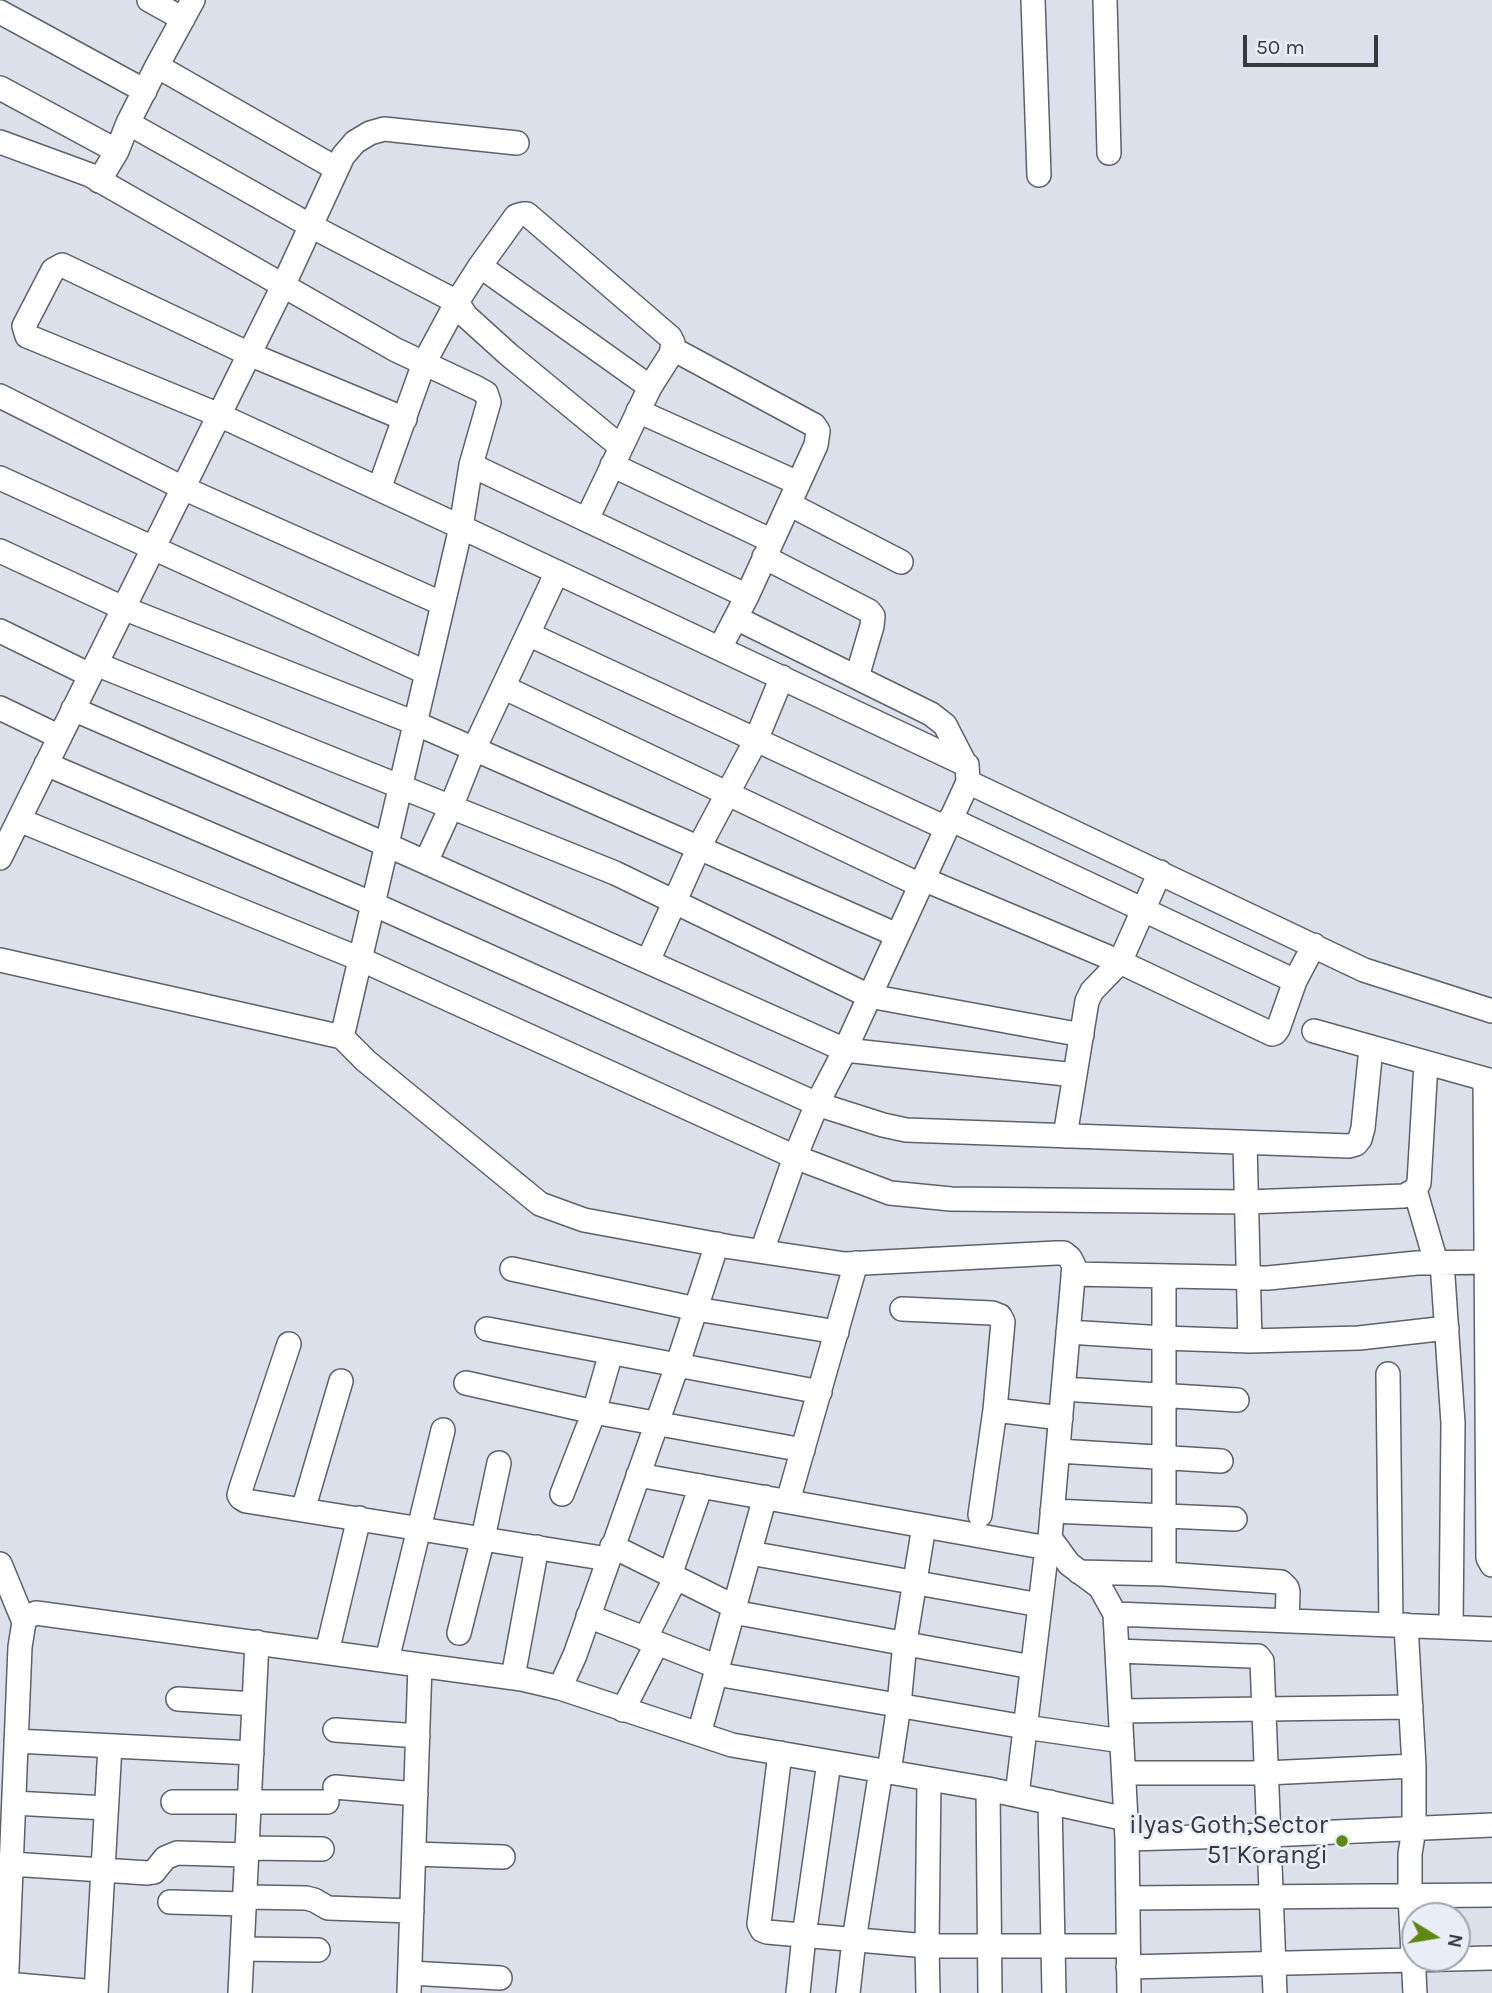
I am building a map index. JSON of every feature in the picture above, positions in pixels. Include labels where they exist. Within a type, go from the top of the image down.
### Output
[{"type":"street","points":[[99,181],[117,151],[128,123],[188,10],[149,0]]},
{"type":"street","points":[[1033,0],[1039,175]]},
{"type":"street","points":[[1105,0],[1109,153]]},
{"type":"street","points":[[0,12],[145,91]]},
{"type":"street","points":[[157,66],[337,169]]},
{"type":"street","points":[[0,88],[117,151]]},
{"type":"street","points":[[128,123],[311,226],[457,302],[466,316],[617,456],[869,611],[873,616],[872,626],[857,677]]},
{"type":"street","points":[[0,858],[283,286],[343,156],[355,142],[384,129],[517,143]]},
{"type":"street","points":[[0,142],[90,175],[396,350],[486,393],[489,402],[487,413],[471,465],[461,527],[342,1037]]},
{"type":"street","points":[[379,489],[424,363],[480,266],[516,216],[527,214],[670,337],[673,349],[650,387],[587,519]]},
{"type":"street","points":[[405,419],[249,354],[62,265],[53,270],[24,326],[27,336],[219,415],[782,677],[1160,872],[1364,970],[1492,1011]]},
{"type":"street","points":[[480,266],[650,387]]},
{"type":"street","points":[[673,349],[814,425],[818,431],[818,438],[747,596],[720,648]]},
{"type":"street","points":[[0,396],[183,488],[443,604]]},
{"type":"street","points":[[638,411],[793,494],[901,562]]},
{"type":"street","points":[[471,465],[747,596]]},
{"type":"street","points":[[0,478],[427,673]]},
{"type":"street","points":[[0,551],[123,608],[415,723],[897,935]]},
{"type":"street","points":[[426,862],[474,749],[557,572]]},
{"type":"street","points":[[736,618],[938,718],[945,726],[966,772],[948,824],[817,1104],[762,1251]]},
{"type":"street","points":[[0,631],[93,670],[400,786],[615,873],[869,996],[1082,1035]]},
{"type":"street","points":[[528,634],[755,740],[1295,981]]},
{"type":"street","points":[[648,961],[699,848],[755,740],[782,677]]},
{"type":"street","points":[[503,687],[727,794],[921,882],[1120,962],[1272,1034],[1278,1029],[1295,981],[1314,945]]},
{"type":"street","points":[[0,708],[60,737]]},
{"type":"street","points":[[73,709],[426,862],[845,1049],[1075,1075]]},
{"type":"street","points":[[46,764],[373,904],[817,1104],[906,1130],[1349,1146],[1360,1139],[1363,1128],[1371,1048]]},
{"type":"street","points":[[19,820],[360,959],[795,1157],[890,1194],[951,1199],[1248,1202],[1404,1196],[1415,1190],[1419,1183],[1426,1063]]},
{"type":"street","points":[[1065,1136],[1087,1001],[1120,962],[1160,872]]},
{"type":"street","points":[[0,960],[342,1037],[366,1062],[540,1204],[584,1220],[845,1264],[1064,1254],[1070,1258],[1074,1266],[1052,1511],[1050,1538],[1053,1549],[1040,1605],[1017,1795]]},
{"type":"street","points":[[1314,1031],[1489,1080],[1488,1558],[1492,1565]]},
{"type":"street","points":[[1245,1143],[1250,1341]]},
{"type":"street","points":[[1415,1190],[1439,1262],[1447,1328],[1453,1423],[1451,1627]]},
{"type":"street","points":[[560,1688],[575,1654],[677,1366],[717,1244]]},
{"type":"street","points":[[1073,1274],[1268,1279],[1398,1264],[1489,1262]]},
{"type":"street","points":[[788,1501],[856,1263]]},
{"type":"street","points":[[512,1269],[696,1309],[837,1332]]},
{"type":"street","points":[[1164,1276],[1164,1574]]},
{"type":"street","points":[[902,1309],[992,1313],[1000,1316],[1003,1322],[995,1410],[980,1515]]},
{"type":"street","points":[[1068,1332],[1250,1341],[1359,1338],[1447,1328]]},
{"type":"street","points":[[487,1329],[820,1392]]},
{"type":"street","points":[[289,1344],[239,1495],[246,1501],[537,1547],[610,1552],[673,1576],[734,1609],[1032,1667]]},
{"type":"street","points":[[562,1494],[594,1412],[611,1353]]},
{"type":"street","points":[[1388,1374],[1399,1625],[1411,1707],[1414,1766],[1415,1829],[1410,1854],[1410,1902]]},
{"type":"street","points":[[303,1510],[341,1381]]},
{"type":"street","points":[[467,1383],[594,1412],[803,1450]]},
{"type":"street","points":[[1063,1389],[1237,1400]]},
{"type":"street","points":[[995,1410],[1060,1418]]},
{"type":"street","points":[[387,1660],[443,1430]]},
{"type":"street","points":[[1058,1451],[1221,1461]]},
{"type":"street","points":[[459,1633],[499,1463]]},
{"type":"street","points":[[638,1475],[1053,1549],[1100,1587],[1115,1614],[1127,1829],[1129,1993]]},
{"type":"street","points":[[623,1710],[651,1641],[701,1486]]},
{"type":"street","points":[[699,1734],[765,1497]]},
{"type":"street","points":[[1052,1511],[1235,1519]]},
{"type":"street","points":[[327,1652],[359,1518]]},
{"type":"street","points":[[848,1993],[854,1940],[899,1705],[905,1642],[924,1526]]},
{"type":"street","points":[[514,1666],[537,1547]]},
{"type":"street","points":[[750,1553],[1040,1605]]},
{"type":"street","points":[[0,1563],[24,1622]]},
{"type":"street","points":[[1079,1572],[1164,1574],[1281,1582],[1288,1592],[1287,1621]]},
{"type":"street","points":[[110,1746],[96,1993],[6,1988],[11,1864],[9,1810],[16,1741],[20,1647],[24,1622],[36,1613],[522,1679],[560,1688],[732,1745],[1050,1801],[1127,1829],[1269,1835],[1492,1825]]},
{"type":"street","points":[[1115,1614],[1492,1629]]},
{"type":"street","points":[[588,1616],[717,1670],[899,1705],[1122,1741]]},
{"type":"street","points":[[240,1993],[257,1643]]},
{"type":"street","points":[[1117,1651],[1258,1656],[1262,1661],[1275,1993]]},
{"type":"street","points":[[420,1665],[409,1983],[500,1978]]},
{"type":"street","points":[[178,1699],[254,1704]]},
{"type":"street","points":[[1120,1711],[1411,1707]]},
{"type":"street","points":[[335,1730],[418,1736]]},
{"type":"street","points":[[16,1741],[252,1754]]},
{"type":"street","points":[[780,1753],[759,1924],[762,1930],[767,1932],[927,1946],[1053,1945],[1128,1956],[1274,1964],[1401,1960]]},
{"type":"street","points":[[798,1993],[829,1762]]},
{"type":"street","points":[[1124,1773],[1266,1773],[1414,1766]]},
{"type":"street","points":[[928,1993],[929,1779]]},
{"type":"street","points":[[988,1789],[990,1993]]},
{"type":"street","points":[[173,1802],[249,1802],[331,1795],[416,1794]]},
{"type":"street","points":[[1050,1801],[1054,1993]]},
{"type":"street","points":[[9,1810],[106,1808]]},
{"type":"street","points":[[11,1864],[148,1873],[154,1872],[165,1858],[177,1853],[322,1849]]},
{"type":"street","points":[[414,1854],[503,1857]]},
{"type":"street","points":[[1128,1898],[1492,1895]]},
{"type":"street","points":[[170,1902],[306,1898],[328,1909],[412,1912]]},
{"type":"street","points":[[242,1948],[317,1950]]},
{"type":"street","points":[[1471,1959],[1492,1958]]},
{"type":"street","points":[[1415,1972],[1416,1993]]},
{"type":"place","name":"ilyas Goth,Sector 51 Korangi","points":[[1342,1841]]}]
